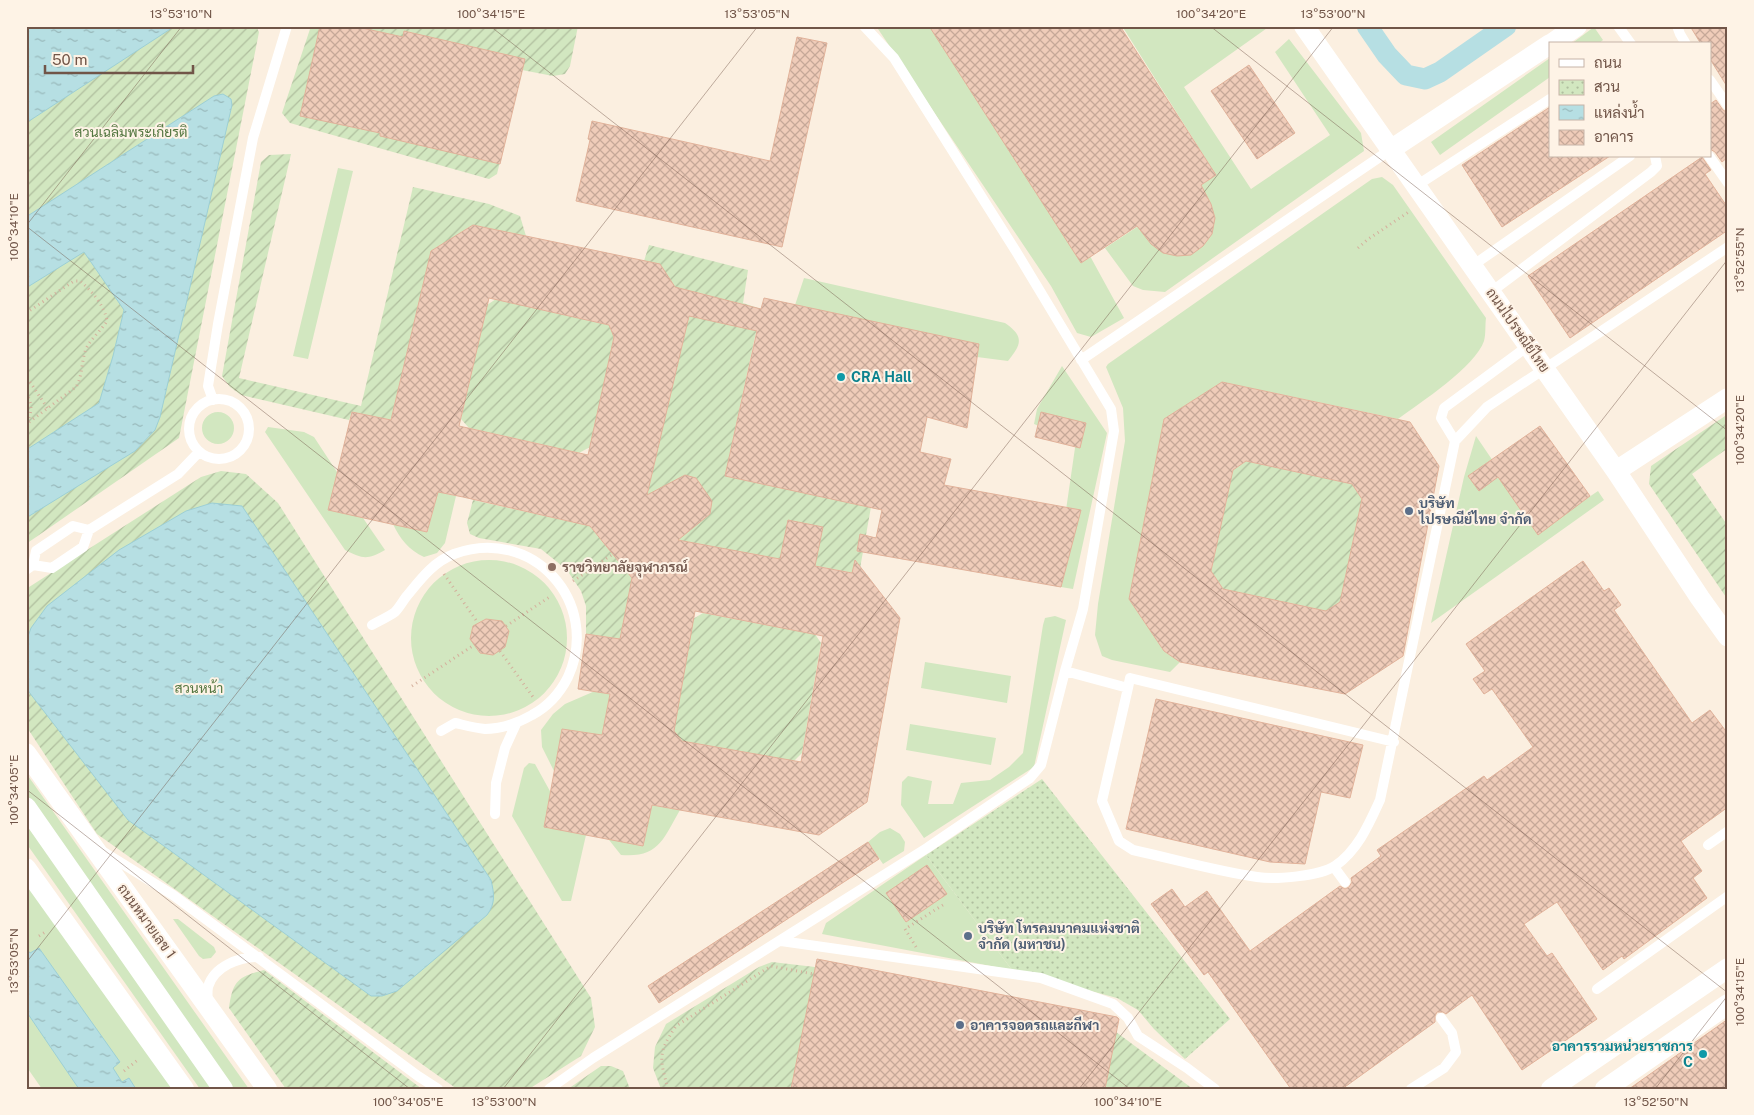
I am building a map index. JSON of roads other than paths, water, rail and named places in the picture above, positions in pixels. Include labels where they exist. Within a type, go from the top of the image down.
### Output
[{"type":"street","name":"ถนนไปรษณีย์ไทย","points":[[1304,26],[1616,471],[1700,598],[1728,636]]},
{"type":"street","points":[[1553,42],[1577,26]]},
{"type":"street","points":[[1390,150],[1549,45]]},
{"type":"street","points":[[1616,471],[1728,398]]},
{"type":"street","name":"ถนนหมายเลข 1","points":[[26,753],[267,1089]]},
{"type":"street","points":[[26,806],[223,1089]]},
{"type":"street","points":[[26,868],[184,1089]]},
{"type":"street","points":[[1551,1089],[1728,968]]},
{"type":"street","points":[[1605,1089],[1728,1004]]},
{"type":"lane","points":[[213,400],[208,386],[253,138],[287,26]]},
{"type":"lane","points":[[549,1089],[593,1058],[927,848],[1030,778],[1041,765],[1083,609],[1114,431],[1111,409],[1017,253],[894,58],[864,26]]},
{"type":"lane","points":[[1618,26],[1630,42]]},
{"type":"lane","points":[[1677,26],[1685,42]]},
{"type":"lane","points":[[1712,83],[1728,106]]},
{"type":"lane","points":[[1421,193],[1549,100]]},
{"type":"lane","points":[[1081,360],[1390,150]]},
{"type":"lane","points":[[1472,266],[1627,158]]},
{"type":"lane","points":[[1491,292],[1652,172],[1657,166],[1655,158]]},
{"type":"lane","points":[[1710,158],[1728,183]]},
{"type":"lane","points":[[1394,742],[1130,678],[1102,801],[1119,841],[1133,850],[1259,878],[1306,876],[1334,867],[1352,851],[1370,822],[1380,800],[1394,742],[1455,441],[1487,407],[1728,247]]},
{"type":"lane","points":[[1455,441],[1441,418],[1444,408],[1528,346]]},
{"type":"lane","points":[[222,399],[240,407],[246,415],[249,424],[249,434],[240,452],[222,460],[212,459],[199,452],[190,439],[190,419],[199,407],[213,400],[222,399]]},
{"type":"lane","points":[[89,530],[73,526],[36,551],[30,567],[52,568],[83,547],[89,530],[178,474],[199,452]]},
{"type":"lane","points":[[372,626],[395,611],[427,571],[453,554],[481,548],[510,550],[536,561],[557,580],[572,605],[578,633],[575,662],[562,688],[543,709],[516,724],[485,729],[455,723],[441,731]]},
{"type":"lane","points":[[1065,671],[1128,688]]},
{"type":"lane","points":[[495,814],[496,783],[505,748],[516,724]]},
{"type":"lane","points":[[1708,845],[1728,831]]},
{"type":"lane","points":[[92,844],[174,895],[438,1089]]},
{"type":"lane","points":[[1334,867],[1344,882]]},
{"type":"lane","points":[[1597,989],[1728,896]]},
{"type":"lane","points":[[781,941],[1041,978],[1113,1004],[1128,1018],[1138,1036],[1215,1089]]},
{"type":"lane","points":[[207,1004],[208,988],[212,978],[228,964],[246,957],[258,957]]},
{"type":"lane","points":[[1411,1089],[1444,1068],[1456,1052],[1452,1033],[1441,1018]]},
{"type":"water","points":[[26,26],[175,26],[26,123]]},
{"type":"water","points":[[223,94],[231,99],[232,105],[160,417],[155,430],[135,451],[26,518],[26,450],[99,403],[124,310],[84,252],[26,288],[26,217],[214,96]]},
{"type":"water","name":"สวนหน้า","points":[[212,503],[242,506],[491,880],[494,898],[487,915],[397,991],[382,996],[371,996],[128,820],[29,692],[26,683],[26,642],[31,628],[47,606],[119,550],[186,511]]},
{"type":"water","points":[[26,948],[30,953],[39,948],[120,1062],[113,1068],[122,1082],[129,1078],[136,1089],[79,1089],[26,1011]]},
{"type":"waterway","points":[[1367,26],[1387,55],[1406,75],[1425,79],[1440,72],[1506,26]]},
{"type":"place","name":"CRA Hall","points":[[841,377]]},
{"type":"place","name":"บริษัท ไปรษณีย์ไทย จำกัด","points":[[1409,511]]},
{"type":"place","name":"ราชวิทยาลัยจุฬาภรณ์","points":[[552,567]]},
{"type":"place","name":"บริษัท โทรคมนาคมแห่งชาติ จำกัด (มหาชน)","points":[[968,936]]},
{"type":"place","name":"อาคารจอดรถและกีฬา","points":[[960,1025]]},
{"type":"place","name":"อาคารรวมหน่วยราชการ C","points":[[1703,1054]]},
{"type":"park label","name":"สวนเฉลิมพระเกียรติ","points":[[131,132]]}]
